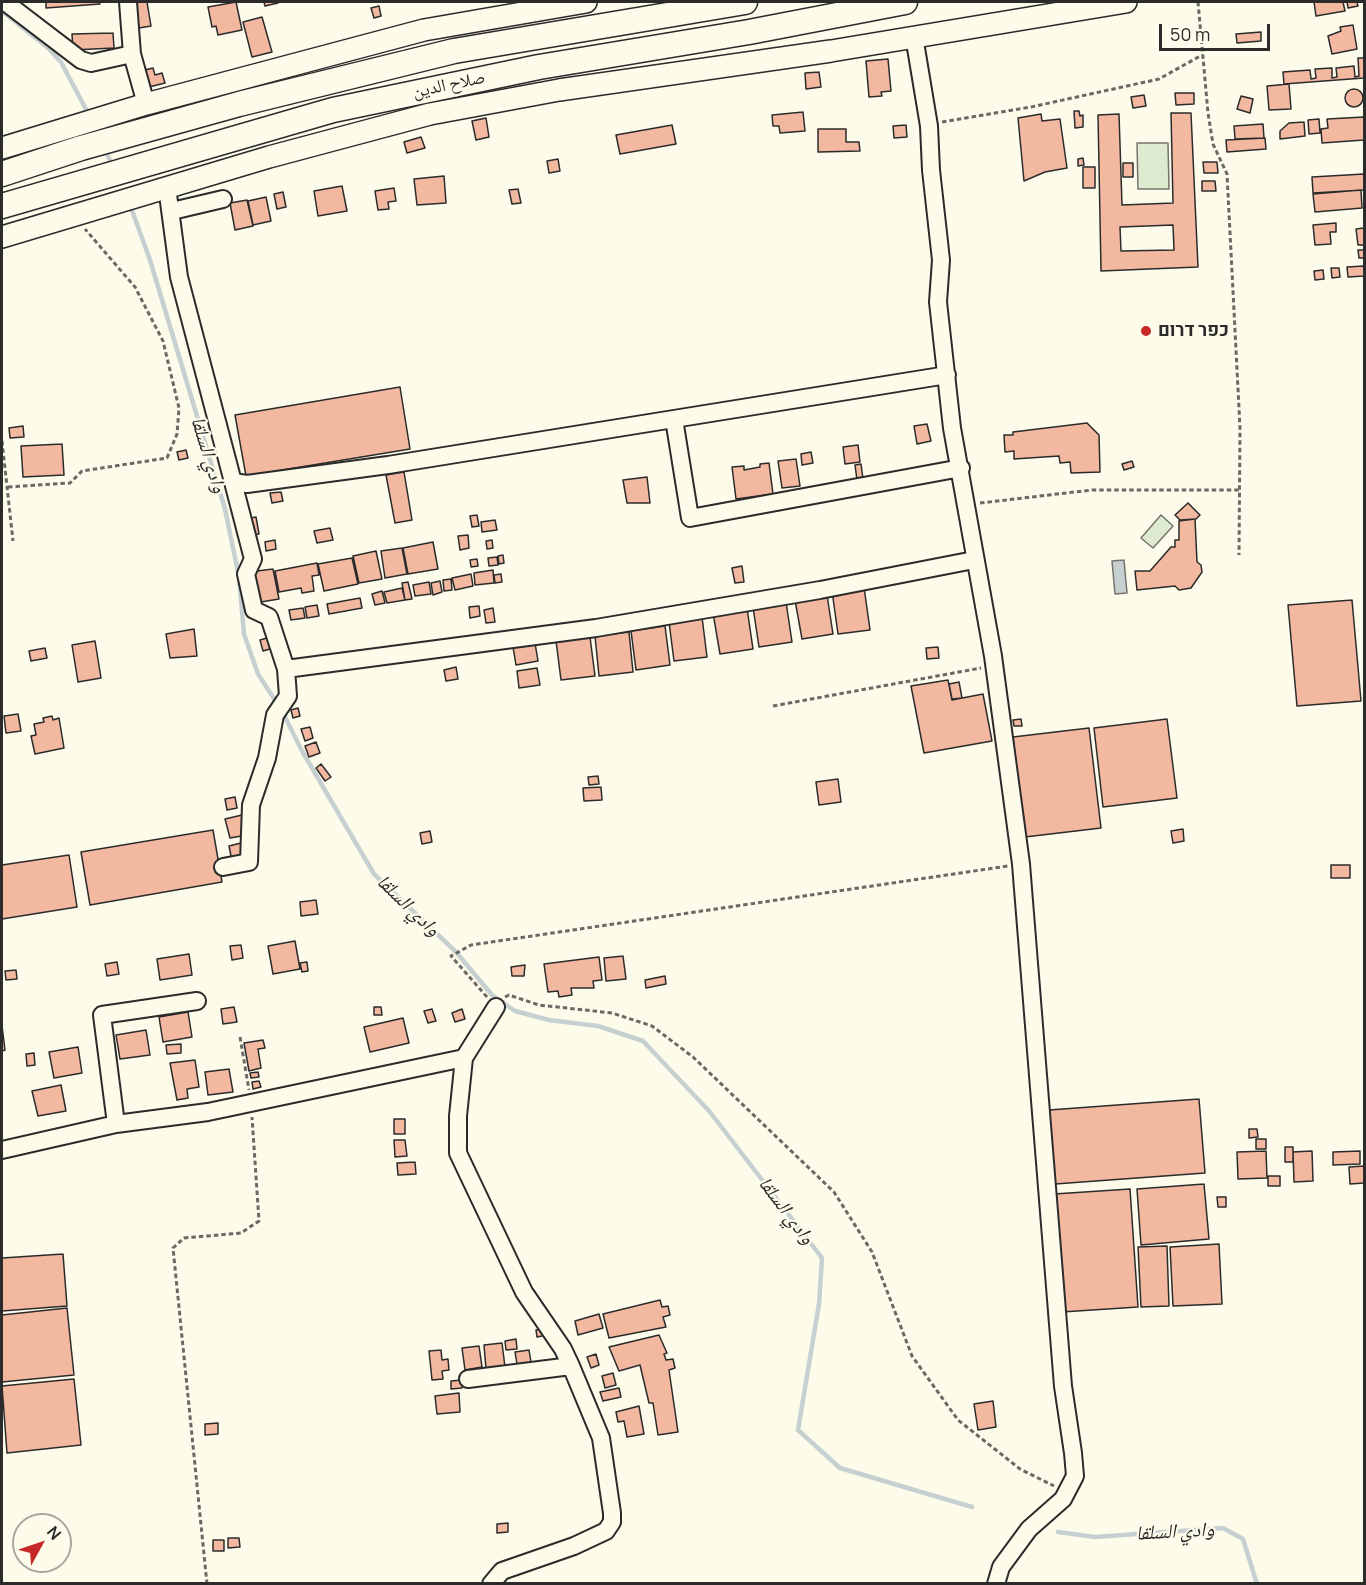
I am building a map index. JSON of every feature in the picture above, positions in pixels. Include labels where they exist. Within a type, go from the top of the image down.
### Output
[{"type":"highway","name":"صلاح الدين","points":[[2,174],[81,148],[331,80],[454,51],[745,2]]},
{"type":"highway","name":"صلاح الدين","points":[[2,206],[333,110],[528,69],[749,32],[905,2]]},
{"type":"highway","points":[[331,80],[336,85],[338,95],[333,110]]},
{"type":"main road","points":[[2,148],[141,105],[424,30],[585,2]]},
{"type":"main road","points":[[2,237],[167,187],[430,114],[559,90],[1126,2]]},
{"type":"street","points":[[5,2],[81,60],[92,63],[132,54]]},
{"type":"street","points":[[128,2],[132,54],[141,105]]},
{"type":"street","points":[[914,36],[929,124],[931,170],[941,260],[938,302],[952,428],[961,468],[974,560],[994,665],[1021,864],[1063,1386],[1075,1476],[1063,1499],[1029,1529],[1001,1567],[996,1584]]},
{"type":"street","points":[[167,187],[179,277],[253,559],[246,574],[254,609],[269,617],[286,669],[288,696],[275,715],[267,758],[250,805],[249,862],[223,867]]},
{"type":"street","points":[[172,211],[223,199]]},
{"type":"street","points":[[234,482],[247,484],[388,465],[947,375]]},
{"type":"street","points":[[674,419],[690,518],[961,468]]},
{"type":"street","points":[[286,669],[596,628],[820,590],[974,560]]},
{"type":"street","points":[[116,1124],[102,1015],[197,1002]]},
{"type":"street","points":[[491,1584],[502,1572],[574,1546],[606,1531],[612,1522],[601,1438],[571,1366],[563,1350],[524,1292],[458,1154],[458,1116],[464,1058],[496,1007]]},
{"type":"street","points":[[2,1150],[116,1124],[252,1104],[464,1058]]},
{"type":"street","points":[[468,1379],[571,1366]]},
{"type":"path","points":[[1197,2],[1213,144],[1227,174],[1240,428],[1239,555]]},
{"type":"path","points":[[929,124],[1031,107],[1159,79],[1203,55]]},
{"type":"path","points":[[8,487],[70,483],[82,471],[167,458],[177,434],[179,408],[163,341],[135,287],[82,212]]},
{"type":"path","points":[[2,441],[13,541]]},
{"type":"path","points":[[966,504],[1092,490],[1239,490]]},
{"type":"path","points":[[774,706],[994,665]]},
{"type":"path","points":[[496,1007],[451,956],[471,945],[1021,864]]},
{"type":"path","points":[[496,1007],[498,1001],[509,995],[539,1005],[612,1013],[652,1026],[693,1057],[834,1192],[872,1252],[912,1356],[958,1420],[1020,1469],[1067,1492]]},
{"type":"path","points":[[207,1584],[173,1248],[184,1238],[241,1233],[259,1221],[252,1104],[240,1037]]},
{"type":"green space","points":[[1137,143],[1168,143],[1169,189],[1138,189]]},
{"type":"green space","points":[[1161,515],[1173,526],[1153,548],[1141,538]]},
{"type":"shaded area","points":[[1124,560],[1127,593],[1115,594],[1112,561]]},
{"type":"building","points":[[46,2],[99,2],[100,4],[46,8]]},
{"type":"building","points":[[135,2],[147,2],[151,26],[139,28]]},
{"type":"building","points":[[236,2],[242,30],[218,35],[216,26],[212,27],[208,7]]},
{"type":"building","points":[[264,2],[278,2],[278,3],[265,6]]},
{"type":"building","points":[[1314,2],[1343,2],[1345,11],[1316,16]]},
{"type":"building","points":[[1347,2],[1357,2],[1358,6],[1348,8]]},
{"type":"building","points":[[379,6],[381,16],[374,18],[371,8]]},
{"type":"building","points":[[262,17],[272,52],[252,57],[243,22]]},
{"type":"building","points":[[1353,25],[1357,49],[1332,54],[1328,36],[1341,31],[1340,27]]},
{"type":"building","points":[[1261,32],[1261,41],[1237,43],[1236,34]]},
{"type":"building","points":[[113,33],[114,48],[73,50],[72,34]]},
{"type":"building","points":[[1358,58],[1364,58],[1364,78],[1284,84],[1283,72],[1310,70],[1311,79],[1316,78],[1315,69],[1332,68],[1332,78],[1337,77],[1336,68],[1354,66],[1355,77],[1359,76]]},
{"type":"building","points":[[888,59],[891,91],[881,92],[882,96],[869,97],[866,61]]},
{"type":"building","points":[[153,68],[155,75],[162,73],[165,83],[149,87],[145,70]]},
{"type":"building","points":[[819,72],[821,87],[806,89],[805,73]]},
{"type":"building","points":[[1289,84],[1291,109],[1269,110],[1267,86]]},
{"type":"building","points":[[1350,89],[1358,89],[1363,94],[1361,105],[1350,107],[1345,102],[1345,94]]},
{"type":"building","points":[[1175,93],[1194,93],[1194,104],[1176,105]]},
{"type":"building","points":[[1144,95],[1146,106],[1133,108],[1131,97]]},
{"type":"building","points":[[1241,96],[1253,99],[1250,113],[1237,109]]},
{"type":"building","points":[[1074,111],[1079,111],[1080,116],[1083,115],[1083,127],[1075,128]]},
{"type":"building","points":[[803,112],[805,131],[780,133],[779,126],[773,126],[772,115]]},
{"type":"building","points":[[1171,113],[1191,113],[1198,267],[1101,271],[1098,115],[1119,114],[1122,205],[1173,203]],"holes":[[[1173,225],[1174,250],[1121,251],[1120,227]]]},
{"type":"building","points":[[1041,114],[1042,121],[1060,119],[1067,168],[1045,172],[1024,181],[1018,118]]},
{"type":"building","points":[[1364,117],[1364,140],[1322,143],[1321,129],[1328,128],[1327,119]]},
{"type":"building","points":[[486,118],[489,137],[476,140],[472,121]]},
{"type":"building","points":[[1319,119],[1320,133],[1309,134],[1308,120]]},
{"type":"building","points":[[1304,122],[1305,136],[1280,139],[1280,131],[1289,123]]},
{"type":"building","points":[[1263,124],[1264,138],[1235,139],[1234,126]]},
{"type":"building","points":[[672,125],[676,144],[620,154],[616,135]]},
{"type":"building","points":[[906,125],[907,137],[894,138],[893,126]]},
{"type":"building","points":[[818,129],[846,129],[846,142],[859,142],[860,151],[818,152]]},
{"type":"building","points":[[421,137],[425,148],[407,153],[404,142]]},
{"type":"building","points":[[1265,138],[1266,149],[1227,152],[1226,140]]},
{"type":"building","points":[[1083,158],[1084,165],[1078,166],[1078,159]]},
{"type":"building","points":[[558,159],[560,171],[549,173],[547,161]]},
{"type":"building","points":[[1203,162],[1217,162],[1218,173],[1204,173]]},
{"type":"building","points":[[1123,163],[1133,163],[1133,177],[1123,177]]},
{"type":"building","points":[[1083,167],[1095,167],[1095,188],[1083,188]]},
{"type":"building","points":[[1364,174],[1364,190],[1313,193],[1312,177]]},
{"type":"building","points":[[444,176],[446,203],[417,205],[414,179]]},
{"type":"building","points":[[1202,181],[1215,181],[1216,191],[1202,191]]},
{"type":"building","points":[[342,186],[347,211],[318,216],[314,191]]},
{"type":"building","points":[[394,188],[396,201],[388,202],[389,209],[378,210],[375,191]]},
{"type":"building","points":[[518,189],[521,203],[512,204],[509,190]]},
{"type":"building","points":[[1361,190],[1362,208],[1315,212],[1313,194]]},
{"type":"building","points":[[283,192],[286,207],[277,209],[274,194]]},
{"type":"building","points":[[266,197],[271,221],[253,225],[248,201]]},
{"type":"building","points":[[247,200],[253,226],[235,230],[230,203]]},
{"type":"building","points":[[1336,223],[1336,232],[1330,232],[1331,244],[1315,245],[1313,225]]},
{"type":"building","points":[[1364,228],[1364,245],[1358,245],[1356,229]]},
{"type":"building","points":[[1358,250],[1364,250],[1364,258],[1359,258]]},
{"type":"building","points":[[1364,266],[1364,276],[1348,277],[1347,267]]},
{"type":"building","points":[[1331,268],[1339,268],[1340,277],[1332,278]]},
{"type":"building","points":[[1323,270],[1324,279],[1315,280],[1314,271]]},
{"type":"building","points":[[400,387],[410,449],[246,476],[235,415]]},
{"type":"building","points":[[1087,423],[1099,435],[1100,472],[1071,473],[1070,462],[1060,463],[1059,456],[1014,459],[1014,451],[1005,452],[1004,435]]},
{"type":"building","points":[[927,424],[931,441],[917,444],[914,426]]},
{"type":"building","points":[[23,426],[24,437],[10,438],[9,428]]},
{"type":"building","points":[[62,444],[64,475],[23,477],[21,446]]},
{"type":"building","points":[[858,445],[860,462],[845,464],[843,447]]},
{"type":"building","points":[[186,450],[188,458],[179,460],[177,452]]},
{"type":"building","points":[[811,452],[813,463],[802,465],[801,454]]},
{"type":"building","points":[[796,459],[800,486],[782,488],[778,461]]},
{"type":"building","points":[[1132,461],[1134,467],[1124,470],[1122,464]]},
{"type":"building","points":[[769,463],[773,494],[736,499],[732,467],[744,466],[744,470]]},
{"type":"building","points":[[861,464],[863,479],[857,480],[855,465]]},
{"type":"building","points":[[404,472],[412,520],[395,523],[386,475]]},
{"type":"building","points":[[647,477],[650,503],[627,503],[623,480]]},
{"type":"building","points":[[281,492],[283,501],[272,503],[270,493]]},
{"type":"building","points":[[1188,503],[1200,515],[1196,519],[1180,520],[1175,515]]},
{"type":"building","points":[[477,515],[479,526],[472,527],[470,516]]},
{"type":"building","points":[[256,517],[259,534],[248,536],[245,519]]},
{"type":"building","points":[[1195,519],[1197,562],[1201,565],[1202,572],[1191,588],[1179,590],[1175,586],[1137,590],[1135,571],[1150,571],[1171,547],[1175,547],[1175,540],[1179,540],[1179,521]]},
{"type":"building","points":[[495,520],[497,530],[482,532],[481,522]]},
{"type":"building","points":[[330,528],[333,540],[317,543],[314,531]]},
{"type":"building","points":[[468,535],[469,548],[460,550],[458,536]]},
{"type":"building","points":[[275,540],[276,549],[266,551],[265,542]]},
{"type":"building","points":[[492,540],[493,548],[487,549],[486,541]]},
{"type":"building","points":[[433,542],[438,569],[408,574],[403,548]]},
{"type":"building","points":[[402,548],[407,574],[385,578],[381,551]]},
{"type":"building","points":[[376,551],[382,579],[359,583],[353,556]]},
{"type":"building","points":[[503,555],[504,563],[499,564],[498,556]]},
{"type":"building","points":[[497,557],[498,565],[489,566],[488,558]]},
{"type":"building","points":[[352,558],[358,584],[324,591],[318,564]]},
{"type":"building","points":[[477,559],[478,566],[471,567],[470,560]]},
{"type":"building","points":[[317,563],[319,575],[312,576],[314,591],[302,593],[301,588],[279,592],[275,571]]},
{"type":"building","points":[[742,566],[744,582],[735,583],[732,568]]},
{"type":"building","points":[[273,569],[279,599],[255,603],[249,572]]},
{"type":"building","points":[[493,570],[494,583],[475,585],[474,573]]},
{"type":"building","points":[[471,574],[473,586],[455,590],[452,578]]},
{"type":"building","points":[[501,574],[502,582],[495,583],[494,575]]},
{"type":"building","points":[[451,579],[452,590],[444,591],[443,580]]},
{"type":"building","points":[[440,581],[442,592],[433,595],[431,583]]},
{"type":"building","points":[[408,582],[412,599],[405,600],[402,583]]},
{"type":"building","points":[[429,582],[431,594],[415,596],[413,585]]},
{"type":"building","points":[[864,587],[870,630],[838,634],[832,591]]},
{"type":"building","points":[[402,588],[405,600],[387,603],[384,592]]},
{"type":"building","points":[[382,591],[385,603],[375,605],[372,594]]},
{"type":"building","points":[[827,595],[833,634],[802,639],[795,600]]},
{"type":"building","points":[[360,598],[362,608],[329,614],[327,604]]},
{"type":"building","points":[[1352,600],[1361,701],[1297,706],[1288,605]]},
{"type":"building","points":[[786,602],[792,642],[759,647],[753,607]]},
{"type":"building","points":[[317,605],[319,616],[307,618],[305,607]]},
{"type":"building","points":[[479,606],[480,616],[470,618],[469,607]]},
{"type":"building","points":[[303,608],[305,618],[291,620],[289,610]]},
{"type":"building","points":[[493,608],[495,622],[486,623],[484,610]]},
{"type":"building","points":[[747,608],[753,649],[720,654],[713,613]]},
{"type":"building","points":[[702,617],[707,657],[674,661],[669,622]]},
{"type":"building","points":[[665,626],[670,665],[636,670],[631,631]]},
{"type":"building","points":[[194,629],[197,656],[170,658],[166,634]]},
{"type":"building","points":[[629,632],[633,672],[599,676],[595,636]]},
{"type":"building","points":[[270,637],[273,648],[263,651],[260,640]]},
{"type":"building","points":[[590,637],[595,676],[561,680],[556,641]]},
{"type":"building","points":[[95,641],[101,678],[78,682],[72,645]]},
{"type":"building","points":[[535,643],[538,661],[516,665],[513,647]]},
{"type":"building","points":[[938,647],[939,658],[927,659],[926,648]]},
{"type":"building","points":[[45,648],[47,658],[31,661],[29,651]]},
{"type":"building","points":[[456,667],[458,679],[446,681],[444,670]]},
{"type":"building","points":[[537,668],[540,685],[519,688],[517,671]]},
{"type":"building","points":[[948,680],[952,700],[983,694],[992,741],[924,753],[911,686]]},
{"type":"building","points":[[959,682],[962,698],[952,699],[949,684]]},
{"type":"building","points":[[298,708],[300,716],[293,718],[291,710]]},
{"type":"building","points":[[18,714],[21,731],[6,733],[4,716]]},
{"type":"building","points":[[52,716],[53,720],[59,718],[64,748],[35,754],[31,736],[36,735],[34,724],[44,722],[43,718]]},
{"type":"building","points":[[1021,719],[1022,726],[1014,726],[1013,720]]},
{"type":"building","points":[[1167,719],[1177,798],[1103,807],[1094,728]]},
{"type":"building","points":[[310,727],[313,738],[305,741],[301,729]]},
{"type":"building","points":[[1089,728],[1101,828],[1025,837],[1013,737]]},
{"type":"building","points":[[316,742],[320,753],[309,757],[305,746]]},
{"type":"building","points":[[321,764],[331,777],[325,781],[316,768]]},
{"type":"building","points":[[598,776],[599,784],[589,785],[588,777]]},
{"type":"building","points":[[838,779],[841,802],[819,805],[816,782]]},
{"type":"building","points":[[601,787],[602,800],[584,801],[583,788]]},
{"type":"building","points":[[235,797],[237,808],[227,810],[225,799]]},
{"type":"building","points":[[242,815],[247,835],[230,838],[225,819]]},
{"type":"building","points":[[1183,829],[1184,841],[1173,843],[1171,831]]},
{"type":"building","points":[[213,830],[222,882],[90,905],[81,852]]},
{"type":"building","points":[[430,831],[432,842],[422,844],[420,833]]},
{"type":"building","points":[[241,843],[244,858],[232,861],[229,846]]},
{"type":"building","points":[[69,855],[77,907],[2,919],[2,865]]},
{"type":"building","points":[[1331,865],[1350,865],[1350,878],[1331,878]]},
{"type":"building","points":[[316,900],[318,914],[301,916],[300,902]]},
{"type":"building","points":[[295,941],[300,969],[273,974],[268,946]]},
{"type":"building","points":[[241,945],[243,958],[232,960],[230,946]]},
{"type":"building","points":[[189,954],[192,975],[160,980],[157,959]]},
{"type":"building","points":[[623,956],[626,979],[606,981],[604,958]]},
{"type":"building","points":[[599,957],[602,980],[593,981],[594,988],[571,988],[572,995],[559,997],[558,991],[548,992],[544,964]]},
{"type":"building","points":[[117,962],[119,974],[107,976],[105,964]]},
{"type":"building","points":[[307,962],[308,971],[302,972],[300,963]]},
{"type":"building","points":[[525,965],[524,976],[512,976],[511,967]]},
{"type":"building","points":[[16,970],[17,979],[6,980],[5,971]]},
{"type":"building","points":[[665,976],[666,984],[646,988],[645,980]]},
{"type":"building","points":[[234,1007],[237,1022],[223,1024],[221,1009]]},
{"type":"building","points":[[374,1007],[381,1007],[382,1015],[374,1015]]},
{"type":"building","points":[[432,1009],[436,1021],[428,1023],[424,1011]]},
{"type":"building","points":[[462,1009],[465,1019],[455,1022],[452,1013]]},
{"type":"building","points":[[188,1012],[192,1037],[163,1042],[159,1017]]},
{"type":"building","points":[[403,1018],[409,1043],[370,1052],[364,1027]]},
{"type":"building","points":[[2,1026],[5,1050],[2,1051]]},
{"type":"building","points":[[146,1030],[150,1055],[120,1059],[116,1035]]},
{"type":"building","points":[[263,1040],[265,1048],[258,1049],[261,1068],[249,1071],[244,1043]]},
{"type":"building","points":[[181,1044],[181,1053],[167,1054],[166,1045]]},
{"type":"building","points":[[78,1047],[82,1073],[54,1078],[49,1052]]},
{"type":"building","points":[[34,1053],[35,1065],[27,1066],[26,1054]]},
{"type":"building","points":[[195,1060],[199,1087],[187,1089],[188,1098],[177,1100],[170,1063]]},
{"type":"building","points":[[229,1069],[233,1092],[208,1095],[205,1072]]},
{"type":"building","points":[[258,1072],[259,1077],[251,1078],[250,1073]]},
{"type":"building","points":[[259,1081],[261,1087],[253,1089],[252,1082]]},
{"type":"building","points":[[61,1085],[66,1111],[38,1116],[32,1091]]},
{"type":"building","points":[[1199,1099],[1205,1173],[1055,1184],[1049,1110]]},
{"type":"building","points":[[394,1119],[405,1119],[405,1134],[394,1134]]},
{"type":"building","points":[[1249,1129],[1257,1129],[1258,1137],[1249,1138]]},
{"type":"building","points":[[1256,1139],[1266,1139],[1266,1149],[1256,1149]]},
{"type":"building","points":[[394,1140],[405,1140],[407,1156],[395,1157]]},
{"type":"building","points":[[1285,1147],[1293,1147],[1293,1162],[1285,1162]]},
{"type":"building","points":[[1266,1151],[1267,1178],[1238,1179],[1237,1152]]},
{"type":"building","points":[[1312,1151],[1313,1181],[1294,1182],[1293,1152]]},
{"type":"building","points":[[1360,1151],[1360,1164],[1333,1165],[1333,1152]]},
{"type":"building","points":[[415,1162],[416,1174],[398,1175],[397,1163]]},
{"type":"building","points":[[1364,1166],[1364,1183],[1350,1184],[1349,1167]]},
{"type":"building","points":[[1268,1176],[1280,1176],[1280,1186],[1268,1186]]},
{"type":"building","points":[[1204,1184],[1209,1239],[1141,1245],[1137,1189]]},
{"type":"building","points":[[1130,1189],[1138,1307],[1062,1312],[1054,1194]]},
{"type":"building","points":[[1217,1197],[1226,1197],[1226,1207],[1218,1207]]},
{"type":"building","points":[[1219,1244],[1222,1304],[1173,1306],[1170,1247]]},
{"type":"building","points":[[1167,1246],[1169,1306],[1141,1307],[1138,1247]]},
{"type":"building","points":[[63,1254],[67,1306],[2,1311],[2,1258]]},
{"type":"building","points":[[660,1300],[662,1307],[668,1306],[670,1315],[663,1317],[666,1327],[609,1338],[603,1314]]},
{"type":"building","points":[[67,1308],[74,1375],[2,1382],[2,1315]]},
{"type":"building","points":[[599,1314],[603,1328],[578,1335],[575,1321]]},
{"type":"building","points":[[546,1328],[547,1335],[537,1337],[536,1330]]},
{"type":"building","points":[[659,1335],[667,1353],[664,1354],[666,1360],[673,1359],[675,1368],[669,1370],[678,1432],[658,1435],[653,1403],[649,1403],[640,1365],[619,1371],[609,1347]]},
{"type":"building","points":[[516,1339],[517,1349],[506,1350],[505,1341]]},
{"type":"building","points":[[502,1343],[505,1367],[486,1369],[484,1345]]},
{"type":"building","points":[[479,1346],[482,1367],[465,1370],[462,1348]]},
{"type":"building","points":[[441,1350],[442,1360],[448,1359],[449,1370],[442,1371],[443,1379],[432,1380],[429,1351]]},
{"type":"building","points":[[529,1350],[532,1368],[518,1370],[515,1352]]},
{"type":"building","points":[[596,1354],[599,1365],[591,1368],[587,1357]]},
{"type":"building","points":[[613,1373],[616,1385],[605,1388],[602,1376]]},
{"type":"building","points":[[74,1379],[81,1445],[7,1453],[2,1386]]},
{"type":"building","points":[[462,1380],[462,1388],[451,1389],[451,1381]]},
{"type":"building","points":[[619,1388],[621,1397],[603,1401],[600,1392]]},
{"type":"building","points":[[459,1393],[460,1412],[437,1414],[435,1396]]},
{"type":"building","points":[[993,1401],[996,1427],[978,1430],[974,1404]]},
{"type":"building","points":[[639,1406],[644,1434],[627,1437],[624,1421],[618,1422],[616,1412]]},
{"type":"building","points":[[218,1423],[218,1434],[205,1435],[205,1424]]},
{"type":"building","points":[[508,1523],[508,1532],[497,1533],[497,1524]]},
{"type":"building","points":[[228,1538],[239,1538],[240,1547],[228,1548]]},
{"type":"building","points":[[213,1540],[224,1540],[224,1551],[213,1551]]},
{"type":"waterway","name":"وادي السلقا","points":[[2,11],[48,48],[61,62],[89,115]]},
{"type":"waterway","name":"وادي السلقا","points":[[105,150],[113,167]]},
{"type":"waterway","name":"وادي السلقا","points":[[130,205],[150,260],[225,509],[239,577],[244,634],[258,674],[278,705]]},
{"type":"waterway","name":"وادي السلقا","points":[[283,713],[302,751],[374,874],[456,952],[492,995],[515,1011],[549,1020],[598,1026],[643,1041],[710,1112],[822,1258],[819,1304],[798,1430],[840,1468],[972,1507]]},
{"type":"waterway","name":"وادي السلقا","points":[[1058,1532],[1095,1537],[1223,1528],[1243,1539],[1257,1584]]},
{"type":"place","name":"כפר דרום","points":[[1146,331]]}]
